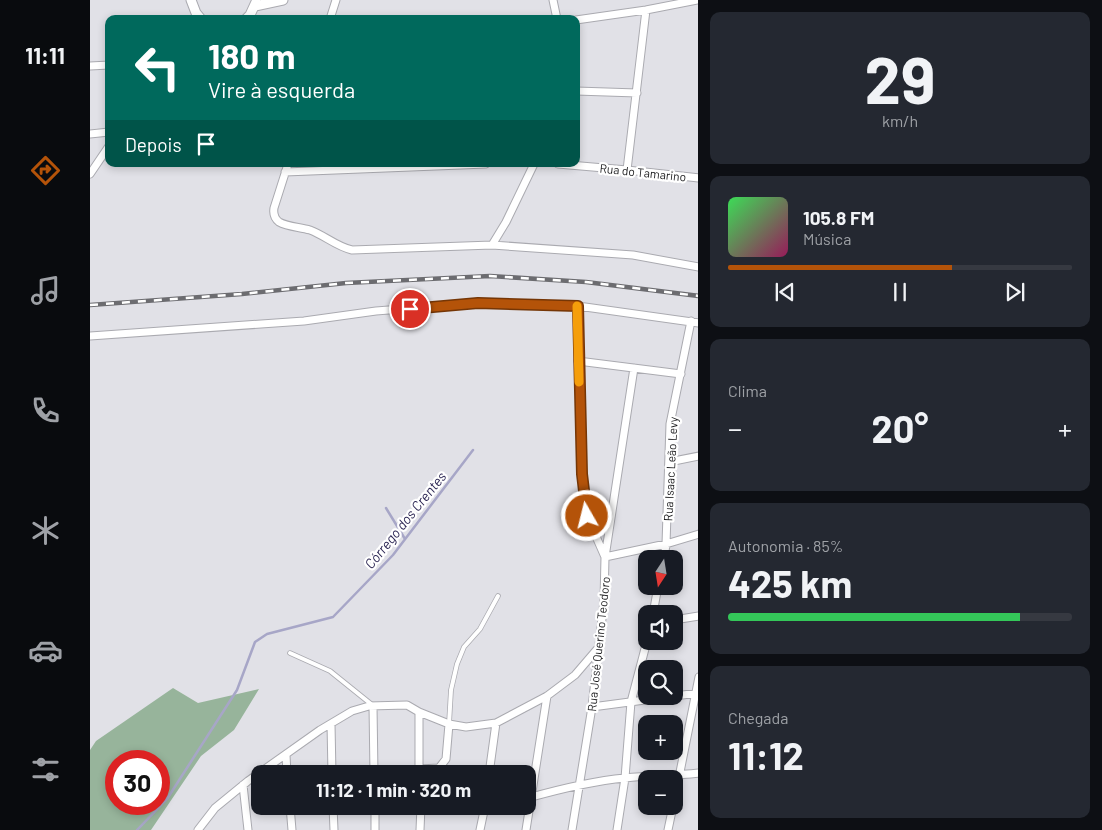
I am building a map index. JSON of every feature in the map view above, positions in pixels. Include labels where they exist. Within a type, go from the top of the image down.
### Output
[{"type":"street","points":[[191,0],[195,15]]},
{"type":"street","points":[[250,15],[256,3],[283,0]]},
{"type":"street","points":[[331,15],[336,0]]},
{"type":"street","points":[[553,0],[556,15]]},
{"type":"street","points":[[580,19],[646,10],[697,0]]},
{"type":"street","points":[[627,170],[646,10]]},
{"type":"street","points":[[90,66],[105,65]]},
{"type":"street","points":[[580,91],[637,93]]},
{"type":"street","points":[[90,134],[105,132]]},
{"type":"street","points":[[90,174],[105,152]]},
{"type":"street","name":"Rua do Tamarino","points":[[580,166],[698,178]]},
{"type":"street","points":[[287,167],[274,208],[275,218],[279,222],[311,231],[347,249],[492,246],[633,255],[698,267]]},
{"type":"street","points":[[285,172],[411,167]]},
{"type":"street","points":[[492,246],[533,167]]},
{"type":"street","points":[[90,336],[304,321],[376,311],[478,303],[578,306],[695,322]]},
{"type":"street","points":[[578,306],[582,474],[587,516],[605,557],[666,544],[698,534]]},
{"type":"street","name":"Rua Isaac Leão Levy","points":[[665,550],[670,424],[680,374],[695,322]]},
{"type":"street","points":[[578,361],[680,374]]},
{"type":"street","name":"Rua José Querino Teodoro","points":[[572,830],[592,707],[604,601],[605,557],[634,368]]},
{"type":"street","points":[[669,462],[698,456]]},
{"type":"street","points":[[683,618],[698,616]]},
{"type":"street","points":[[198,830],[215,808],[243,785],[352,711],[373,706],[406,705],[449,724],[466,727],[496,723],[547,696],[575,675],[599,646]]},
{"type":"street","points":[[617,830],[625,778],[631,702],[644,650]]},
{"type":"street","points":[[680,770],[697,694],[698,678]]},
{"type":"street","points":[[592,707],[697,694]]},
{"type":"street","points":[[535,765],[547,696]]},
{"type":"street","points":[[373,706],[374,765]]},
{"type":"street","points":[[419,712],[419,765]]},
{"type":"street","points":[[490,765],[496,723]]},
{"type":"street","points":[[331,724],[332,765]]},
{"type":"street","points":[[441,765],[446,759],[449,724]]},
{"type":"street","points":[[286,755],[287,765]]},
{"type":"street","points":[[683,775],[698,773]]},
{"type":"street","points":[[536,795],[580,784],[638,777]]},
{"type":"street","points":[[243,785],[248,830]]},
{"type":"street","points":[[291,815],[292,830]]},
{"type":"street","points":[[333,815],[334,830]]},
{"type":"street","points":[[375,815],[375,830]]},
{"type":"street","points":[[420,830],[421,815]]},
{"type":"street","points":[[480,830],[484,815]]},
{"type":"street","points":[[526,830],[528,815]]},
{"type":"street","points":[[668,830],[671,815]]},
{"type":"lane","points":[[449,724],[451,690],[464,647],[480,629],[498,596]]},
{"type":"lane","points":[[290,653],[330,671],[373,706]]},
{"type":"green space","points":[[173,688],[198,703],[259,689],[234,730],[201,756],[170,802],[170,750],[105,750],[105,815],[161,815],[151,830],[90,830],[90,750],[96,741]]},
{"type":"waterway","name":"Córrego dos Crentes","points":[[137,830],[167,799],[237,690],[255,642],[267,634],[333,617],[393,555],[473,450]]},
{"type":"waterway","points":[[386,508],[405,539]]},
{"type":"railway","points":[[90,305],[242,294],[346,283],[490,276],[586,282],[698,296]]},
{"type":"slow traffic","points":[[577,306],[579,382]]},
{"type":"route","points":[[410,309],[478,303],[578,306],[582,474],[587,516]]}]
